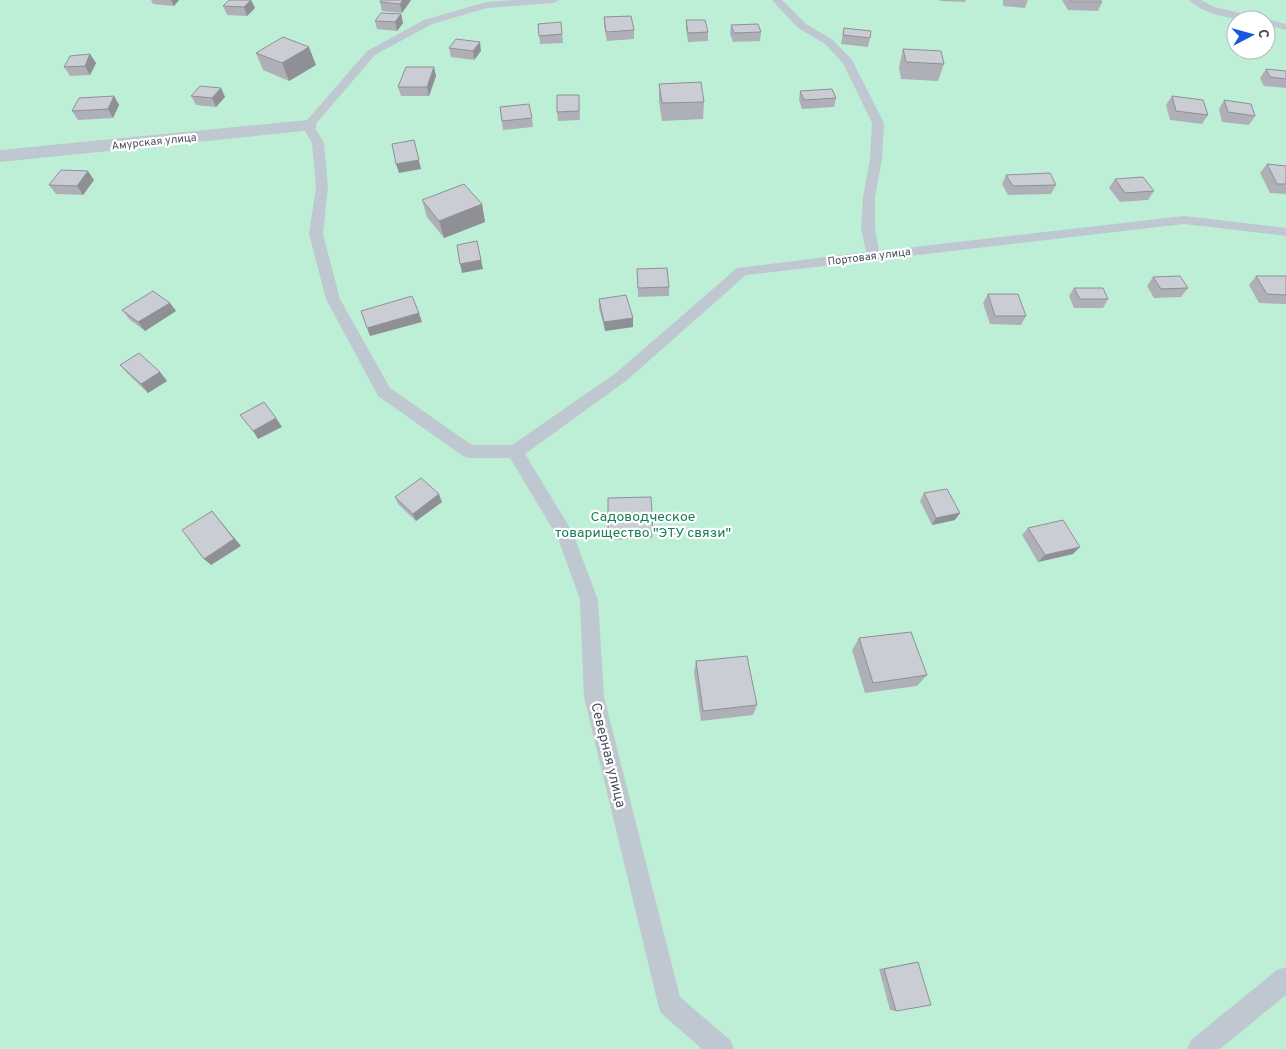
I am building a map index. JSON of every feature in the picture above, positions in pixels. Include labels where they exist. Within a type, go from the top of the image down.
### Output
[{"type":"street","name":"Амурская улица","points":[[0,156],[308,126]]},
{"type":"lane","points":[[462,0],[469,10]]},
{"type":"lane","points":[[515,452],[469,451],[384,392],[333,300],[316,234],[322,187],[318,143],[308,126],[371,53],[428,22],[486,5],[554,0]]},
{"type":"lane","points":[[777,0],[802,26],[829,42],[848,62],[878,123],[876,158],[869,197],[868,228],[873,256]]},
{"type":"lane","points":[[1194,0],[1211,9],[1226,13]]},
{"type":"lane","name":"Портовая улица","points":[[515,452],[621,377],[742,270],[1184,220],[1286,232]]},
{"type":"lane","name":"Северная улица","points":[[515,452],[566,536],[589,600],[594,697],[670,1004],[721,1049]]},
{"type":"lane","points":[[1200,1049],[1286,979]]},
{"type":"green space","name":"Садоводческое товарищество \"ЭТУ связи\"","points":[[0,0],[1286,0],[1286,1049],[0,1049]]},
{"type":"building","points":[[229,0],[251,0],[244,7],[223,6]]},
{"type":"building","points":[[381,0],[403,0],[400,4],[380,2]]},
{"type":"building","points":[[1070,0],[1100,0],[1102,2],[1071,2]]},
{"type":"building","points":[[381,13],[401,14],[395,22],[375,21]]},
{"type":"building","points":[[631,16],[634,30],[606,32],[604,17]]},
{"type":"building","points":[[686,20],[705,20],[708,32],[688,33]]},
{"type":"building","points":[[561,22],[562,34],[539,36],[538,24]]},
{"type":"building","points":[[758,24],[761,32],[734,33],[731,25]]},
{"type":"building","points":[[844,28],[871,31],[870,38],[843,35]]},
{"type":"building","points":[[283,37],[309,47],[282,63],[256,53]]},
{"type":"building","points":[[456,39],[480,42],[473,51],[449,48]]},
{"type":"building","points":[[903,49],[941,51],[944,64],[906,62]]},
{"type":"building","points":[[90,54],[85,66],[64,67],[70,56]]},
{"type":"building","points":[[406,67],[434,67],[427,87],[398,87]]},
{"type":"building","points":[[1266,69],[1286,71],[1286,79],[1270,77]]},
{"type":"building","points":[[701,82],[704,102],[662,103],[659,84]]},
{"type":"building","points":[[200,86],[221,88],[212,98],[191,96]]},
{"type":"building","points":[[832,89],[836,98],[804,100],[800,91]]},
{"type":"building","points":[[557,95],[579,95],[579,111],[557,112]]},
{"type":"building","points":[[114,96],[108,109],[72,111],[79,98]]},
{"type":"building","points":[[1172,96],[1203,100],[1208,115],[1176,111]]},
{"type":"building","points":[[1224,100],[1251,104],[1255,116],[1228,112]]},
{"type":"building","points":[[529,104],[532,118],[502,121],[500,107]]},
{"type":"building","points":[[414,140],[419,160],[396,164],[392,144]]},
{"type":"building","points":[[1267,164],[1286,166],[1286,184],[1277,184]]},
{"type":"building","points":[[61,170],[88,171],[77,186],[49,185]]},
{"type":"building","points":[[1050,173],[1056,185],[1013,186],[1006,175]]},
{"type":"building","points":[[1143,177],[1154,191],[1125,193],[1115,179]]},
{"type":"building","points":[[464,184],[482,204],[439,221],[422,200]]},
{"type":"building","points":[[477,241],[481,260],[460,264],[457,245]]},
{"type":"building","points":[[667,268],[669,287],[638,288],[637,269]]},
{"type":"building","points":[[1180,276],[1188,288],[1161,289],[1153,277]]},
{"type":"building","points":[[1256,276],[1286,276],[1286,295],[1267,294]]},
{"type":"building","points":[[1074,288],[1103,288],[1108,299],[1080,299]]},
{"type":"building","points":[[153,291],[170,303],[138,322],[122,310]]},
{"type":"building","points":[[988,294],[1018,294],[1026,316],[995,316]]},
{"type":"building","points":[[626,295],[633,318],[604,322],[599,299]]},
{"type":"building","points":[[412,296],[419,313],[367,328],[361,311]]},
{"type":"building","points":[[139,353],[160,372],[141,384],[120,365]]},
{"type":"building","points":[[264,402],[276,418],[253,431],[240,415]]},
{"type":"building","points":[[421,478],[439,494],[413,514],[395,497]]},
{"type":"building","points":[[947,489],[960,513],[936,518],[924,493]]},
{"type":"building","points":[[651,497],[653,531],[608,532],[608,498]]},
{"type":"building","points":[[212,511],[234,539],[204,559],[182,530]]},
{"type":"building","points":[[1063,520],[1080,547],[1045,555],[1028,528]]},
{"type":"building","points":[[911,632],[927,675],[873,683],[859,638]]},
{"type":"building","points":[[747,656],[757,705],[703,711],[696,661]]},
{"type":"building","points":[[918,962],[931,1005],[896,1011],[884,969]]}]
